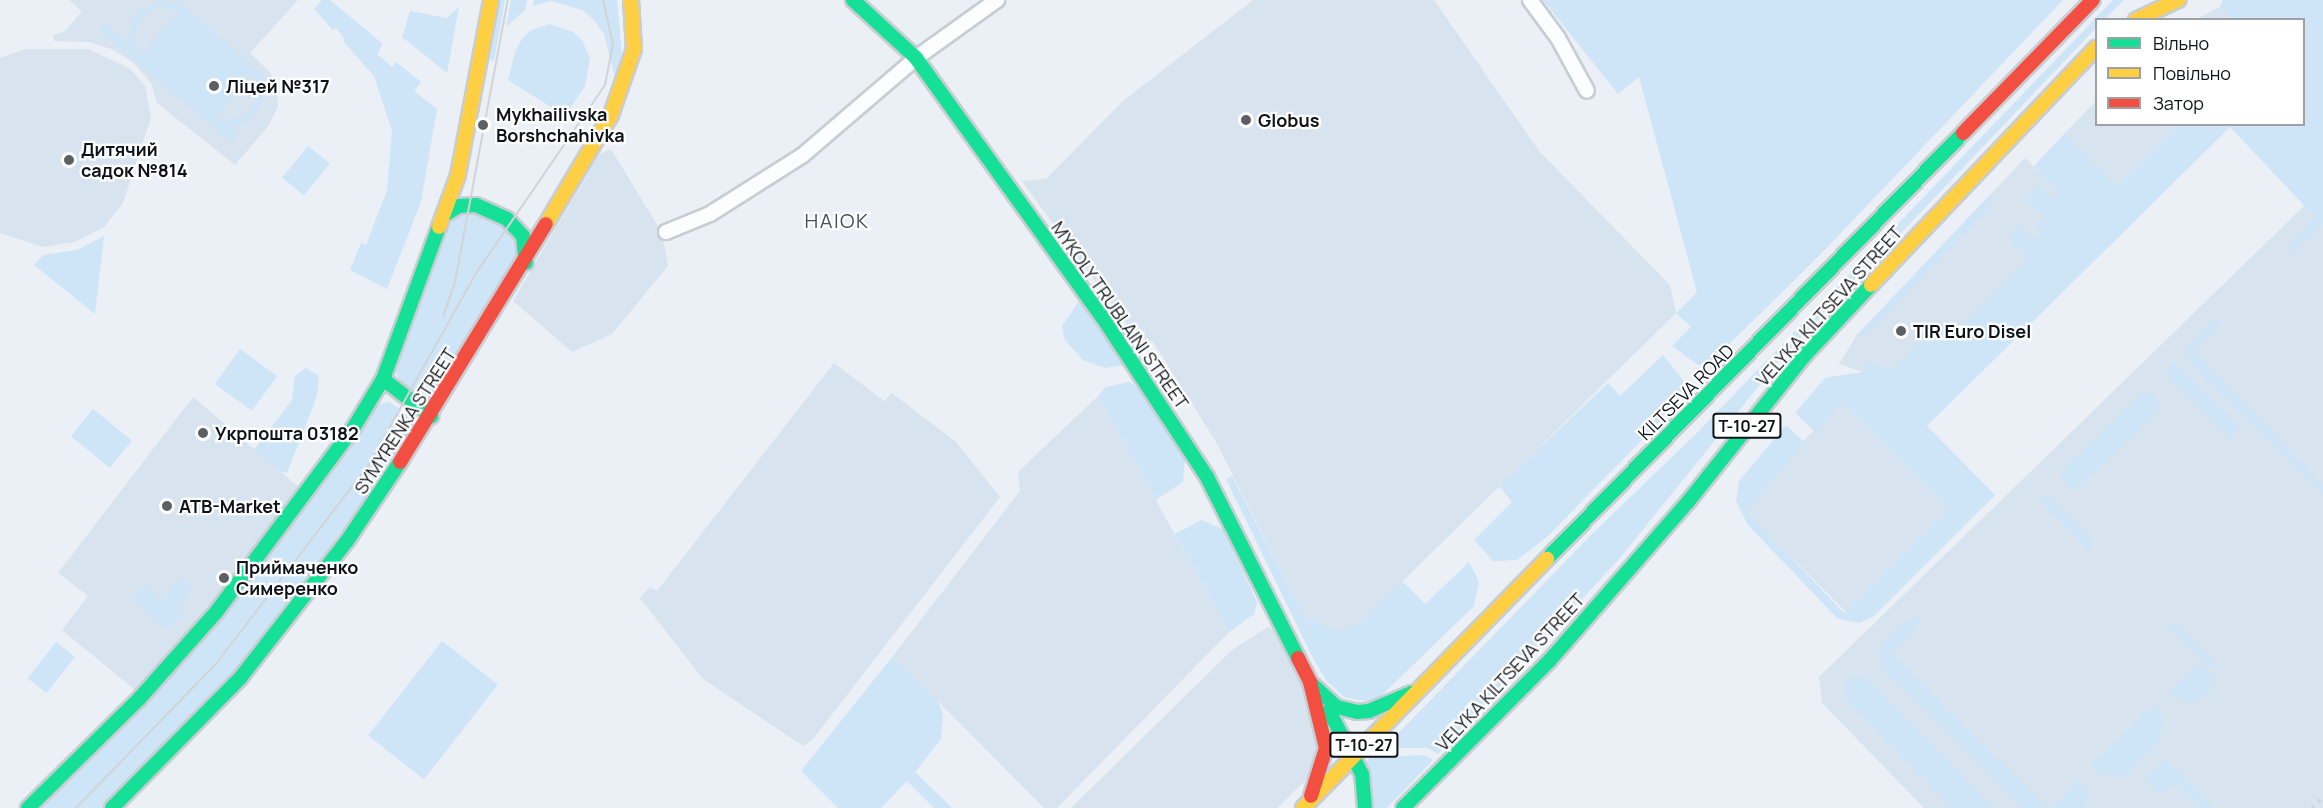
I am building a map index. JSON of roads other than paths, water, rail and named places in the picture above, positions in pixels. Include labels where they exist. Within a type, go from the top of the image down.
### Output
[{"type":"main road","points":[[28,808],[139,699],[217,611],[354,427],[384,378],[446,214],[471,118],[491,0]]},
{"type":"main road","name":"SYMYRENKA STREET","points":[[112,808],[241,677],[347,541],[431,416],[526,263],[623,90],[634,49],[631,0]]},
{"type":"main road","name":"MYKOLY TRUBLAINI STREET","points":[[853,0],[916,58],[1184,437],[1310,682],[1326,735],[1326,748],[1306,805]]},
{"type":"main road","points":[[2066,28],[2081,0]]},
{"type":"main road","name":"KILTSEVA ROAD","points":[[1306,805],[2093,0]]},
{"type":"main road","points":[[2127,18],[2145,0]]},
{"type":"main road","points":[[2140,18],[2178,0]]},
{"type":"main road","name":"VELYKA KILTSEVA STREET","points":[[1403,808],[1550,660],[1688,502],[1805,355],[2095,50]]},
{"type":"main road","points":[[446,214],[459,206],[476,205],[507,219],[523,236],[526,263]]},
{"type":"main road","points":[[384,378],[431,416]]},
{"type":"main road","name":"MYKOLY TRUBLAINI STREET","points":[[1310,682],[1321,695],[1337,707],[1357,712],[1369,711],[1419,689]]},
{"type":"main road","points":[[1321,695],[1362,774],[1365,808]]},
{"type":"street","points":[[666,232],[710,214],[803,155],[916,58],[997,0]]},
{"type":"street","points":[[1530,0],[1558,39],[1587,92]]},
{"type":"tram line","points":[[443,317],[455,282],[508,0]]},
{"type":"tram line","points":[[76,808],[216,664],[368,466],[475,275],[605,85],[613,44],[603,0]]},
{"type":"railway","points":[[2312,808],[2323,797]]},
{"type":"place","name":"Ліцей №317","points":[[214,86]]},
{"type":"place","name":"Globus","points":[[1246,120]]},
{"type":"place","name":"Mykhailivska Borshchahivka","points":[[483,125]]},
{"type":"place","name":"Дитячий садок №814","points":[[69,160]]},
{"type":"place","name":"TIR Euro Disel","points":[[1901,331]]},
{"type":"place","name":"Укрпошта 03182","points":[[203,433]]},
{"type":"place","name":"ATB-Market","points":[[167,506]]},
{"type":"place","name":"Приймаченко Симеренко","points":[[224,578]]},
{"type":"district","name":"HAIOK","points":[[837,220]]}]
